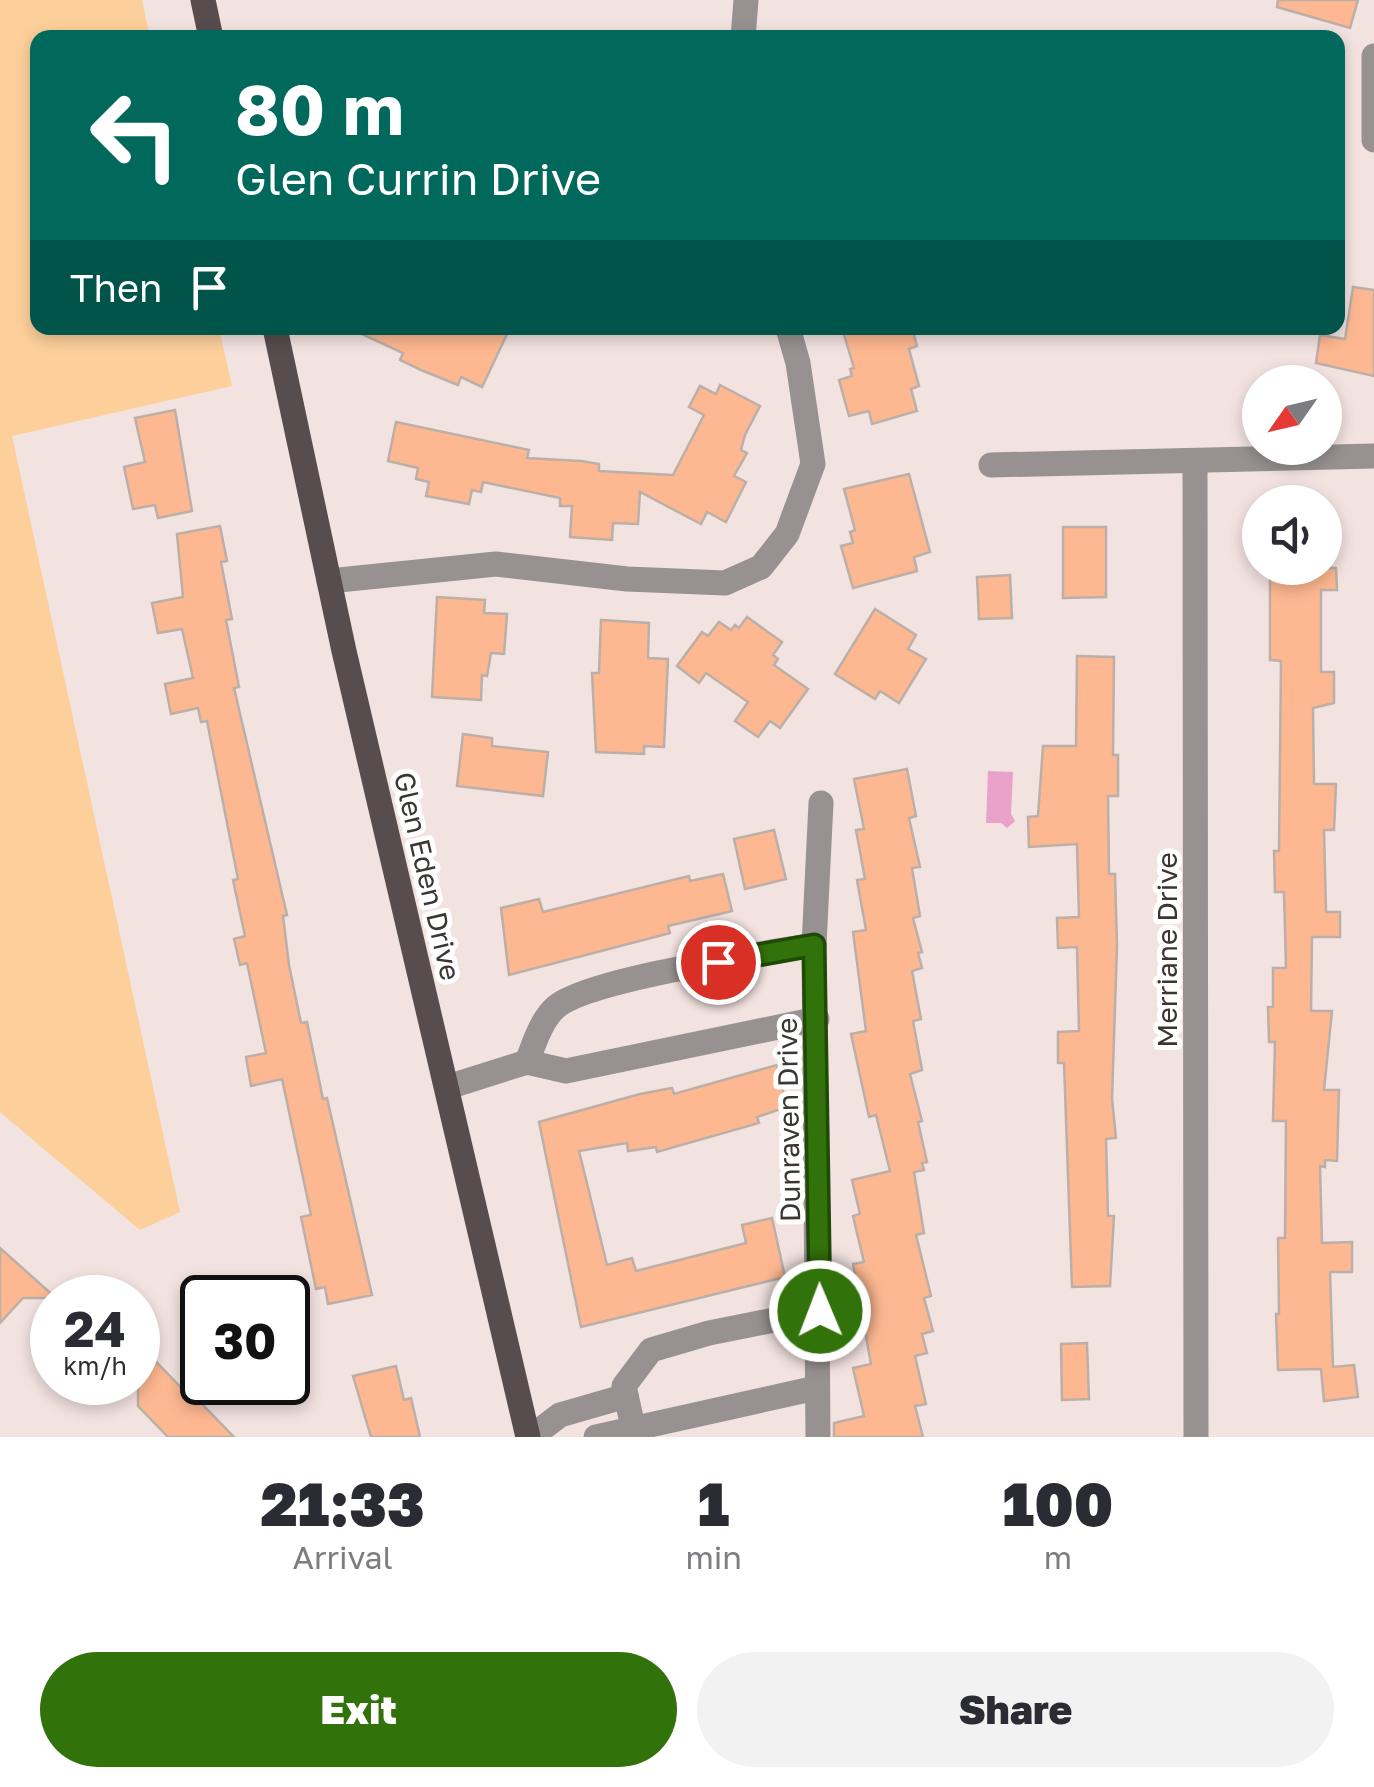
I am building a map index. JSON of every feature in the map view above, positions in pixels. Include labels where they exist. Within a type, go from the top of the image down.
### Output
[{"type":"main road","points":[[202,0],[209,30]]},
{"type":"main road","name":"Glen Eden Drive","points":[[276,335],[329,581],[529,1437]]},
{"type":"street","points":[[744,30],[746,0]]},
{"type":"street","points":[[1374,56],[1374,140]]},
{"type":"street","points":[[329,581],[496,564],[626,579],[725,583],[761,567],[787,534],[813,464],[798,362],[790,335]]},
{"type":"street","points":[[991,465],[1374,456]]},
{"type":"street","name":"Merriane Drive","points":[[1195,462],[1196,1437]]},
{"type":"street","name":"Dunraven Drive","points":[[818,1437],[820,1311],[814,945],[821,803]]},
{"type":"street","points":[[527,1062],[546,1017],[560,1003],[624,982],[814,945]]},
{"type":"street","points":[[448,1087],[527,1062],[566,1071],[817,1019]]},
{"type":"street","points":[[634,1428],[624,1386],[634,1366],[651,1350],[820,1311]]},
{"type":"street","points":[[596,1437],[816,1388]]},
{"type":"street","points":[[529,1437],[560,1415],[626,1396]]},
{"type":"shaded area","points":[[0,0],[142,0],[148,30],[30,30],[30,335],[221,335],[232,386],[12,436],[180,1212],[140,1230],[0,1112]]},
{"type":"shaded area","points":[[988,771],[1013,772],[1011,814],[1015,821],[1007,828],[1001,823],[986,823]]},
{"type":"building","points":[[1278,0],[1358,0],[1350,28],[1277,7]]},
{"type":"building","points":[[1353,287],[1374,290],[1374,376],[1342,369],[1342,365],[1316,363],[1320,335],[1345,339]]},
{"type":"building","points":[[364,335],[507,335],[482,387],[461,377],[458,385],[421,370],[400,360],[403,353]]},
{"type":"building","points":[[844,335],[914,335],[917,346],[909,349],[919,386],[911,389],[917,411],[872,424],[869,411],[849,416],[839,380],[852,376],[850,369],[854,368]]},
{"type":"building","points":[[720,385],[760,406],[745,435],[741,450],[747,453],[734,476],[746,482],[726,522],[707,512],[701,524],[640,492],[638,524],[613,523],[612,540],[570,537],[572,506],[560,506],[560,498],[483,482],[481,492],[472,490],[469,504],[426,496],[429,482],[416,479],[418,468],[388,461],[396,422],[529,450],[527,458],[599,464],[599,471],[673,475],[704,415],[689,407],[700,386],[716,394]]},
{"type":"building","points":[[175,410],[192,511],[158,518],[155,505],[133,509],[124,467],[145,462],[135,418]]},
{"type":"building","points":[[909,474],[930,552],[914,557],[917,571],[853,588],[841,546],[853,543],[850,532],[855,530],[844,489]]},
{"type":"building","points":[[220,526],[227,561],[221,562],[232,619],[226,620],[239,687],[234,688],[287,915],[283,916],[289,965],[301,1023],[307,1022],[323,1099],[327,1098],[372,1295],[328,1304],[325,1287],[316,1289],[301,1217],[311,1215],[282,1079],[251,1086],[246,1057],[266,1053],[247,963],[240,965],[234,939],[245,936],[233,880],[238,879],[207,721],[201,722],[198,708],[171,714],[165,684],[193,678],[182,629],[158,633],[152,603],[183,597],[177,534]]},
{"type":"building","points":[[1063,527],[1106,527],[1106,597],[1063,598]]},
{"type":"building","points":[[1010,575],[1012,618],[979,619],[977,577]]},
{"type":"building","points":[[1270,585],[1337,585],[1337,590],[1321,590],[1321,672],[1334,672],[1334,703],[1313,708],[1314,784],[1336,784],[1334,830],[1324,830],[1326,912],[1340,912],[1340,937],[1312,937],[1311,1011],[1332,1011],[1324,1090],[1339,1090],[1337,1161],[1325,1160],[1325,1167],[1320,1166],[1322,1243],[1352,1242],[1352,1272],[1330,1272],[1333,1367],[1354,1365],[1358,1397],[1324,1401],[1321,1369],[1278,1370],[1278,1238],[1285,1238],[1286,1121],[1273,1121],[1275,1042],[1269,1042],[1268,1007],[1273,1007],[1273,968],[1286,968],[1284,892],[1275,892],[1274,851],[1279,851],[1281,661],[1270,660]]},
{"type":"building","points":[[437,597],[485,600],[484,613],[507,614],[504,654],[491,653],[487,676],[482,675],[481,700],[432,697]]},
{"type":"building","points":[[875,609],[916,635],[908,649],[926,659],[899,703],[880,691],[875,699],[835,674]]},
{"type":"building","points":[[747,617],[782,642],[773,655],[778,659],[774,665],[808,689],[780,728],[770,721],[758,737],[735,721],[748,702],[706,673],[699,683],[677,666],[702,632],[708,636],[719,622],[731,630],[735,625],[739,628]]},
{"type":"building","points":[[601,620],[649,623],[648,658],[668,659],[664,747],[644,746],[644,754],[596,752],[592,673],[599,673]]},
{"type":"building","points":[[1077,656],[1114,657],[1113,755],[1118,755],[1118,796],[1108,796],[1109,874],[1115,874],[1117,946],[1112,1099],[1116,1138],[1106,1139],[1108,1216],[1114,1216],[1110,1286],[1072,1287],[1064,1063],[1058,1063],[1058,1032],[1079,1031],[1077,947],[1058,948],[1057,918],[1079,917],[1077,844],[1029,847],[1028,817],[1038,816],[1043,746],[1076,746]]},
{"type":"building","points":[[463,734],[492,738],[492,746],[548,752],[543,796],[457,786]]},
{"type":"building","points":[[907,769],[916,816],[909,818],[920,867],[912,868],[920,916],[913,918],[922,952],[918,953],[922,968],[912,971],[921,1019],[913,1021],[922,1070],[910,1074],[927,1162],[922,1163],[924,1170],[914,1172],[924,1233],[916,1235],[931,1296],[924,1298],[933,1331],[922,1334],[927,1353],[915,1356],[926,1404],[915,1406],[923,1437],[834,1437],[834,1423],[864,1416],[853,1368],[871,1364],[853,1264],[864,1262],[853,1216],[860,1214],[852,1180],[890,1171],[876,1115],[869,1117],[851,1034],[866,1031],[853,932],[866,930],[857,880],[865,879],[856,830],[864,829],[854,779]]},
{"type":"building","points":[[774,830],[786,879],[745,889],[734,839]]},
{"type":"building","points":[[723,874],[732,911],[668,926],[670,933],[509,975],[501,908],[539,899],[543,912],[689,876],[690,881]]},
{"type":"building","points":[[777,1065],[787,1107],[757,1117],[759,1123],[657,1152],[656,1147],[628,1151],[627,1143],[579,1151],[607,1265],[632,1258],[636,1271],[746,1243],[742,1225],[772,1218],[785,1277],[581,1327],[539,1122],[640,1094],[672,1088],[674,1094]]},
{"type":"building","points":[[0,1248],[30,1275],[30,1298],[23,1298],[0,1323]]},
{"type":"building","points":[[1087,1343],[1089,1399],[1062,1400],[1061,1344]]},
{"type":"building","points":[[160,1366],[180,1386],[180,1405],[203,1405],[234,1437],[168,1437],[138,1406],[160,1405]]},
{"type":"building","points":[[396,1366],[404,1400],[411,1398],[420,1437],[371,1437],[353,1376]]},
{"type":"route","points":[[718,962],[814,945],[820,1311]]}]
